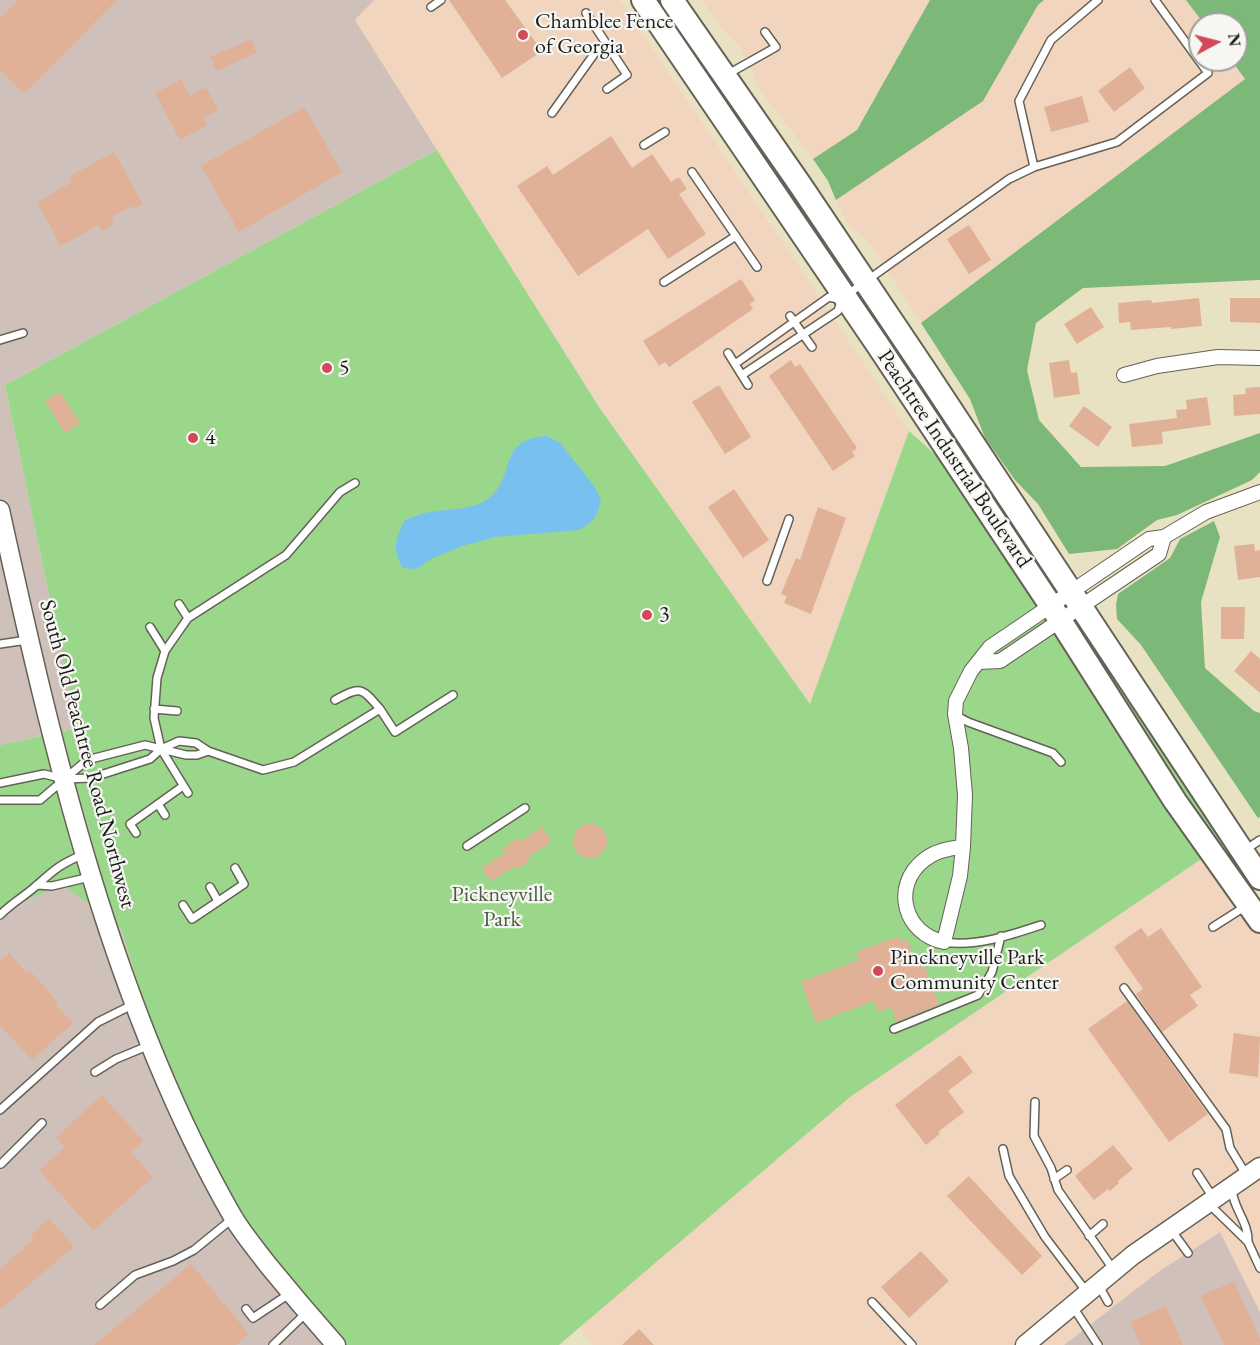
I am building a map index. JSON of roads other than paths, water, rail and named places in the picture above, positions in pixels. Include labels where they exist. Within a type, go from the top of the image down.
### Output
[{"type":"highway","name":"Peachtree Industrial Boulevard","points":[[643,0],[1056,614],[1175,801],[1254,913]]},
{"type":"highway","name":"Peachtree Industrial Boulevard","points":[[672,0],[865,281],[1076,600],[1251,845],[1260,878]]},
{"type":"street","points":[[1124,375],[1157,366],[1218,357],[1260,358]]},
{"type":"street","points":[[963,847],[949,848],[924,860],[913,870],[907,884],[905,902],[909,917],[919,930],[931,939],[944,942],[960,876],[963,847],[965,795],[955,714],[956,701],[971,671],[980,662],[1000,661],[1076,600],[1159,554],[1164,537],[1206,512],[1260,492]]},
{"type":"street","name":"South Old Peachtree Road Northwest","points":[[0,510],[64,779],[92,876],[150,1046],[194,1143],[233,1218],[291,1293],[336,1345]]},
{"type":"street","points":[[1025,1345],[1114,1271],[1254,1171]]},
{"type":"lane","points":[[431,7],[441,0]]},
{"type":"lane","points":[[1034,167],[1019,101],[1051,40],[1098,0]]},
{"type":"lane","points":[[742,375],[838,311],[843,298],[865,281],[1009,179],[1034,167],[1117,142],[1208,73],[1155,0]]},
{"type":"lane","points":[[586,14],[627,75],[607,89]]},
{"type":"lane","points":[[725,76],[776,47],[765,32]]},
{"type":"lane","points":[[552,113],[597,50],[607,44]]},
{"type":"lane","points":[[645,145],[665,132]]},
{"type":"lane","points":[[692,172],[757,267]]},
{"type":"lane","points":[[664,282],[736,236]]},
{"type":"lane","points":[[735,364],[792,319],[829,297],[843,298]]},
{"type":"lane","points":[[792,319],[812,347]]},
{"type":"lane","points":[[0,340],[24,333]]},
{"type":"lane","points":[[728,353],[748,384]]},
{"type":"lane","points":[[136,833],[130,824],[158,804],[186,790],[161,749],[154,718],[157,678],[165,651],[188,618],[286,555],[340,492],[355,483]]},
{"type":"lane","points":[[767,581],[789,519]]},
{"type":"lane","points":[[179,604],[188,618]]},
{"type":"lane","points":[[150,627],[165,651]]},
{"type":"lane","points":[[0,644],[30,639]]},
{"type":"lane","points":[[335,700],[355,689],[364,691],[380,709],[395,732],[453,695]]},
{"type":"lane","points":[[154,709],[177,711]]},
{"type":"lane","points":[[0,783],[44,774],[64,779],[92,778],[150,759],[161,749],[179,741],[196,743],[208,751],[263,770],[294,762],[380,709]]},
{"type":"lane","points":[[955,714],[968,722],[1053,753],[1061,762]]},
{"type":"lane","points":[[0,800],[40,800],[87,760],[145,745],[186,754],[197,755],[208,751]]},
{"type":"lane","points":[[158,804],[165,815]]},
{"type":"lane","points":[[467,846],[525,808]]},
{"type":"lane","points":[[0,915],[59,865],[85,853]]},
{"type":"lane","points":[[183,905],[192,918],[244,884],[234,868]]},
{"type":"lane","points":[[37,885],[52,885],[92,876]]},
{"type":"lane","points":[[210,887],[218,901]]},
{"type":"lane","points":[[1213,927],[1254,913]]},
{"type":"lane","points":[[944,942],[961,945],[1041,925]]},
{"type":"lane","points":[[894,1029],[978,995],[992,972],[1001,936]]},
{"type":"lane","points":[[1124,988],[1226,1129],[1230,1148],[1254,1171]]},
{"type":"lane","points":[[0,1110],[98,1022],[134,1004]]},
{"type":"lane","points":[[95,1072],[117,1059],[150,1046]]},
{"type":"lane","points":[[1035,1102],[1034,1136],[1058,1190],[1114,1271]]},
{"type":"lane","points":[[1,1164],[42,1123]]},
{"type":"lane","points":[[1003,1149],[1009,1176],[1045,1238],[1108,1302]]},
{"type":"lane","points":[[1054,1179],[1067,1170]]},
{"type":"lane","points":[[1197,1173],[1211,1201],[1248,1242],[1260,1268]]},
{"type":"lane","points":[[1232,1186],[1231,1192],[1249,1230],[1248,1242]]},
{"type":"lane","points":[[100,1305],[135,1275],[173,1261],[194,1250],[233,1218]]},
{"type":"lane","points":[[1089,1236],[1103,1224]]},
{"type":"lane","points":[[1170,1229],[1188,1253]]},
{"type":"lane","points":[[246,1309],[253,1318],[291,1293]]},
{"type":"lane","points":[[872,1302],[912,1345]]},
{"type":"lane","points":[[1072,1306],[1095,1344]]},
{"type":"lane","points":[[273,1345],[307,1312]]},
{"type":"water","points":[[547,436],[560,443],[594,486],[601,500],[596,515],[588,525],[579,530],[495,537],[462,546],[431,559],[417,569],[403,568],[397,556],[396,544],[405,520],[424,513],[469,507],[483,502],[498,489],[513,451],[520,444],[531,439]]},
{"type":"place","name":"Chamblee Fence of Georgia","points":[[523,35]]},
{"type":"place","name":"5","points":[[327,368]]},
{"type":"place","name":"4","points":[[193,438]]},
{"type":"place","name":"3","points":[[647,615]]},
{"type":"place","name":"Pinckneyville Park Community Center","points":[[878,971]]},
{"type":"park label","name":"Pickneyville Park","points":[[502,908]]}]
